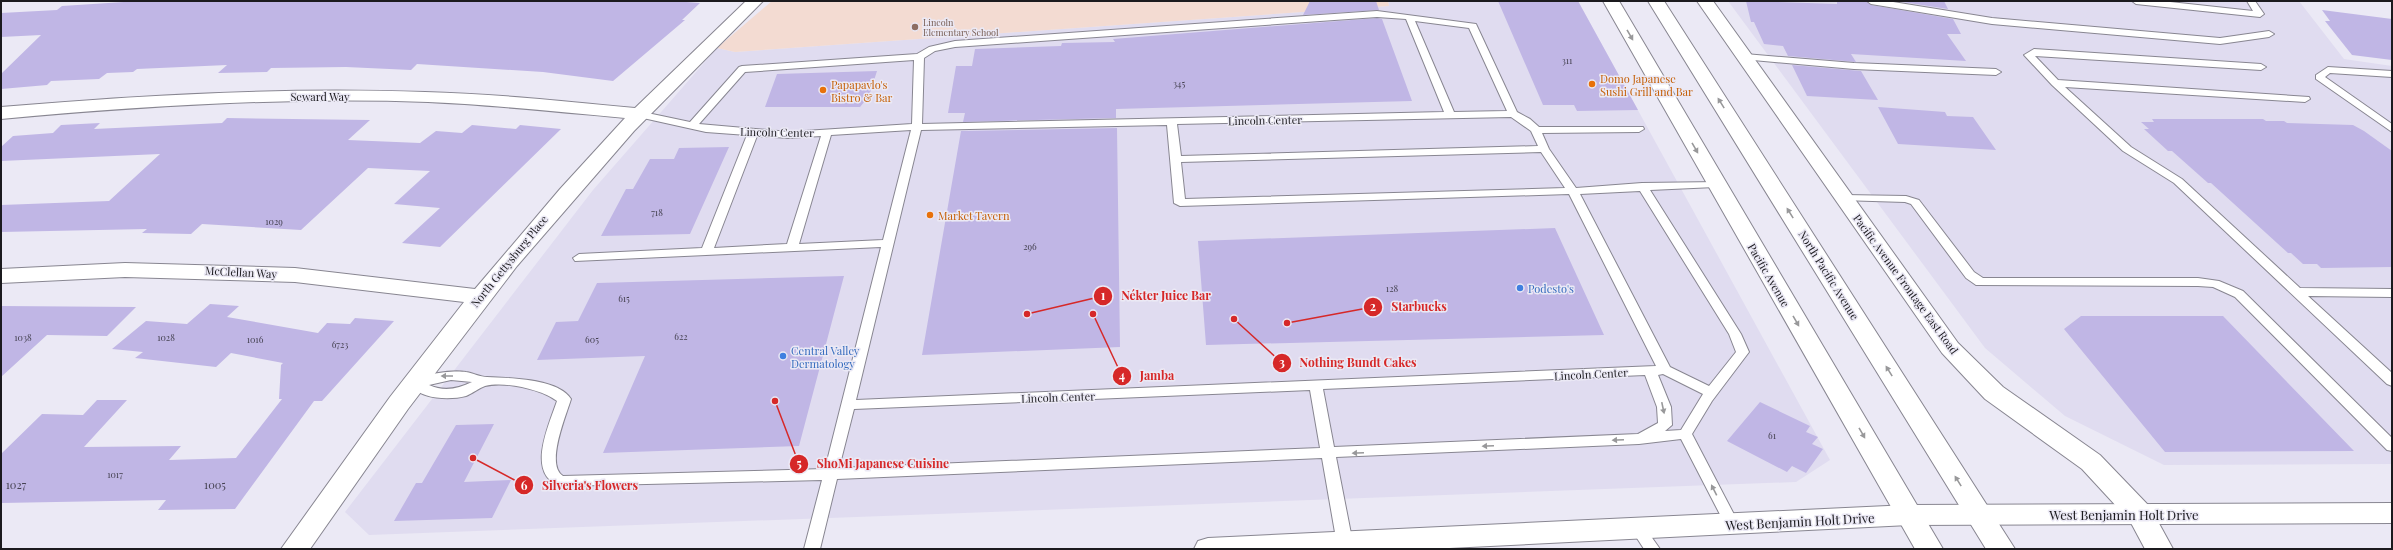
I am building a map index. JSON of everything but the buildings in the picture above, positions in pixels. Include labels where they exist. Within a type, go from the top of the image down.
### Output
[{"type":"street","name":"North Gettysburg Place","points":[[295,549],[479,297],[572,186],[638,114],[713,39],[755,1]]},
{"type":"street","name":"Pacific Avenue","points":[[1611,1],[1715,184],[1929,549]]},
{"type":"street","name":"North Pacific Avenue","points":[[1656,1],[2001,549]]},
{"type":"street","name":"Pacific Avenue Frontage East Road","points":[[1705,1],[1950,348],[1994,393],[2091,462],[2140,514],[2159,549]]},
{"type":"street","name":"Seward Way","points":[[1,113],[176,100],[310,95],[426,97],[501,101],[638,114]]},
{"type":"street","name":"McClellan Way","points":[[1,276],[125,270],[295,274],[479,297]]},
{"type":"street","name":"West Benjamin Holt Drive","points":[[1208,549],[1345,544],[1645,539],[1732,524],[1909,515],[2392,513]]},
{"type":"lane","points":[[1871,1],[1992,21],[2204,39],[2237,40],[2269,34]]},
{"type":"lane","points":[[2136,1],[2194,4],[2260,14],[2251,1]]},
{"type":"lane","points":[[692,126],[742,69],[919,57],[932,49],[955,44],[1353,15],[1377,14],[1473,26],[1514,114],[1526,121],[1536,130],[1544,149],[1573,191],[1665,370],[1711,393]]},
{"type":"lane","points":[[1409,17],[1451,116]]},
{"type":"lane","points":[[2262,67],[2034,52],[2029,55],[2055,83],[2127,149],[2178,181],[2392,381]]},
{"type":"lane","points":[[812,549],[917,127],[919,57]]},
{"type":"lane","points":[[1745,57],[1854,66],[1996,72]]},
{"type":"lane","points":[[2392,74],[2328,70],[2320,78],[2392,129]]},
{"type":"lane","points":[[2055,83],[2305,99]]},
{"type":"lane","name":"Lincoln Center","points":[[638,114],[706,130],[789,135],[917,127],[1514,114]]},
{"type":"lane","points":[[1172,122],[1180,203],[1573,191],[1642,186],[1715,184]]},
{"type":"lane","points":[[1536,130],[1639,129]]},
{"type":"lane","points":[[707,251],[753,132]]},
{"type":"lane","points":[[792,247],[827,132]]},
{"type":"lane","points":[[1176,159],[1544,149]]},
{"type":"lane","points":[[1642,186],[1735,334],[1743,352],[1711,393],[1685,434]]},
{"type":"lane","points":[[1844,198],[1906,198],[1915,202],[1970,275],[1980,282],[2198,282],[2215,284],[2240,294],[2392,446]]},
{"type":"lane","points":[[579,258],[888,242]]},
{"type":"lane","points":[[2297,292],[2392,293]]},
{"type":"lane","name":"Lincoln Center","points":[[848,405],[1665,370]]},
{"type":"lane","points":[[1639,439],[1665,425],[1664,407],[1650,371]]},
{"type":"lane","points":[[415,385],[438,376],[474,376],[485,382],[509,382],[548,390],[564,399],[547,459],[550,474],[553,479],[568,480],[831,474],[1328,454],[1639,439],[1685,434]]},
{"type":"lane","points":[[1316,386],[1345,544]]},
{"type":"lane","points":[[1685,434],[1732,524]]},
{"type":"shaded area","name":"Lincoln Elementary School","points":[[772,1],[1388,1],[1389,6],[735,52],[717,48]]},
{"type":"shaded area","points":[[1388,1],[1578,1],[1830,460],[1796,482],[369,535],[345,512],[593,190],[717,48],[735,52],[1389,6]]},
{"type":"shaded area","points":[[1728,1],[2299,1],[2344,59],[2392,66],[2392,464],[2164,465],[2065,416],[1985,348]]},
{"type":"place","name":"Lincoln Elementary School","points":[[915,27]]},
{"type":"place","name":"Domo Japanese Sushi Grill and Bar","points":[[1592,84]]},
{"type":"place","name":"Papapavlo's Bistro & Bar","points":[[823,90]]},
{"type":"place","name":"Market Tavern","points":[[930,215]]},
{"type":"place","name":"Podesto's","points":[[1520,288]]},
{"type":"place","name":"Nékter Juice Bar","points":[[1027,314]]},
{"type":"place","name":"Jamba","points":[[1093,314]]},
{"type":"place","name":"Nothing Bundt Cakes","points":[[1234,319]]},
{"type":"place","name":"Starbucks","points":[[1287,323]]},
{"type":"place","name":"Central Valley Dermatology","points":[[783,356]]},
{"type":"place","name":"ShoMi Japanese Cuisine","points":[[775,401]]},
{"type":"place","name":"Silveria's Flowers","points":[[473,458]]}]
